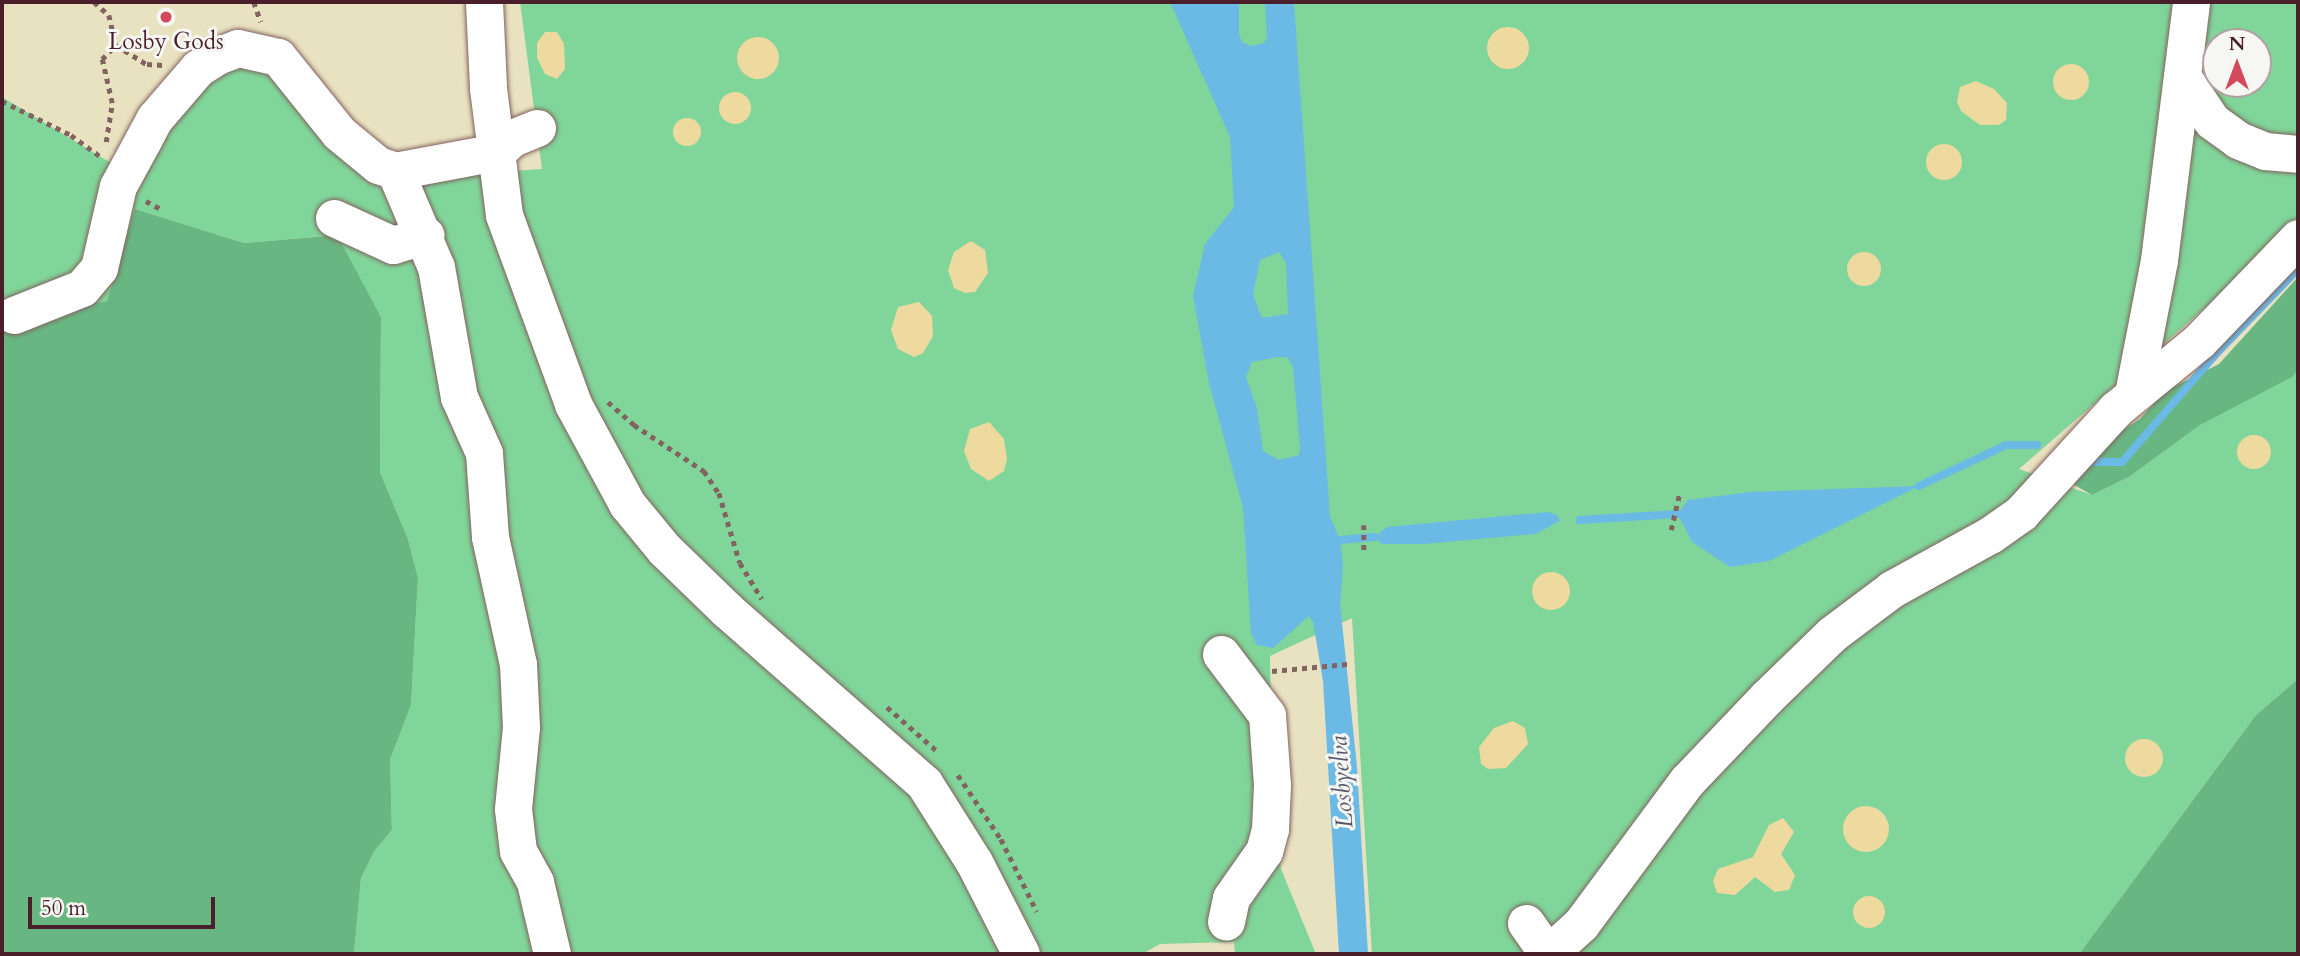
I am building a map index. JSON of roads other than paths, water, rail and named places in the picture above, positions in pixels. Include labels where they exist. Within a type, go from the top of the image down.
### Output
[{"type":"street","points":[[484,2],[504,215],[573,404],[627,504],[664,549],[727,610],[923,783],[974,862],[1021,954]]},
{"type":"street","points":[[2133,394],[2159,260],[2191,2]]},
{"type":"street","points":[[14,315],[82,288],[99,268],[110,172],[198,68],[238,48],[278,57],[339,133],[378,165],[395,171],[497,152],[512,138],[537,128]]},
{"type":"street","points":[[2182,76],[2212,121],[2238,140],[2265,151],[2298,154]]},
{"type":"street","points":[[395,171],[426,235],[459,397],[484,453],[490,537],[518,664],[521,727],[513,809],[518,851],[535,882],[552,954]]},
{"type":"street","points":[[334,218],[393,245],[426,235]]},
{"type":"street","points":[[1526,923],[1548,954],[1581,924],[1687,781],[1832,634],[1892,589],[1990,535],[2021,513],[2133,394],[2199,341],[2298,238]]},
{"type":"street","points":[[1226,921],[1231,898],[1264,851],[1270,829],[1272,785],[1267,715],[1229,665]]},
{"type":"water","name":"Losbyelva","points":[[1170,2],[1239,2],[1239,34],[1242,42],[1251,46],[1264,43],[1267,37],[1265,2],[1294,2],[1330,516],[1340,540],[1343,565],[1340,603],[1357,767],[1368,954],[1339,954],[1323,681],[1313,622],[1309,616],[1273,648],[1257,645],[1251,634],[1243,508],[1209,383],[1193,296],[1205,244],[1234,207],[1230,137]],"holes":[[[1279,252],[1286,263],[1288,314],[1262,318],[1253,295],[1260,260]],[[1287,357],[1293,367],[1300,447],[1299,455],[1279,460],[1263,451],[1257,408],[1246,377],[1252,362]]]},
{"type":"water","points":[[1919,486],[1769,561],[1730,567],[1692,542],[1678,514],[1688,500],[1750,492]]},
{"type":"water","points":[[1548,512],[1557,515],[1560,521],[1535,534],[1423,544],[1382,544],[1374,537],[1387,527]]},
{"type":"waterway","points":[[2082,462],[2122,462],[2214,356],[2298,269]]},
{"type":"waterway","points":[[1919,486],[2006,445],[2037,445]]},
{"type":"waterway","points":[[1580,520],[1678,514]]},
{"type":"waterway","points":[[1340,540],[1374,537]]},
{"type":"place","name":"Losby Gods","points":[[166,17]]}]
